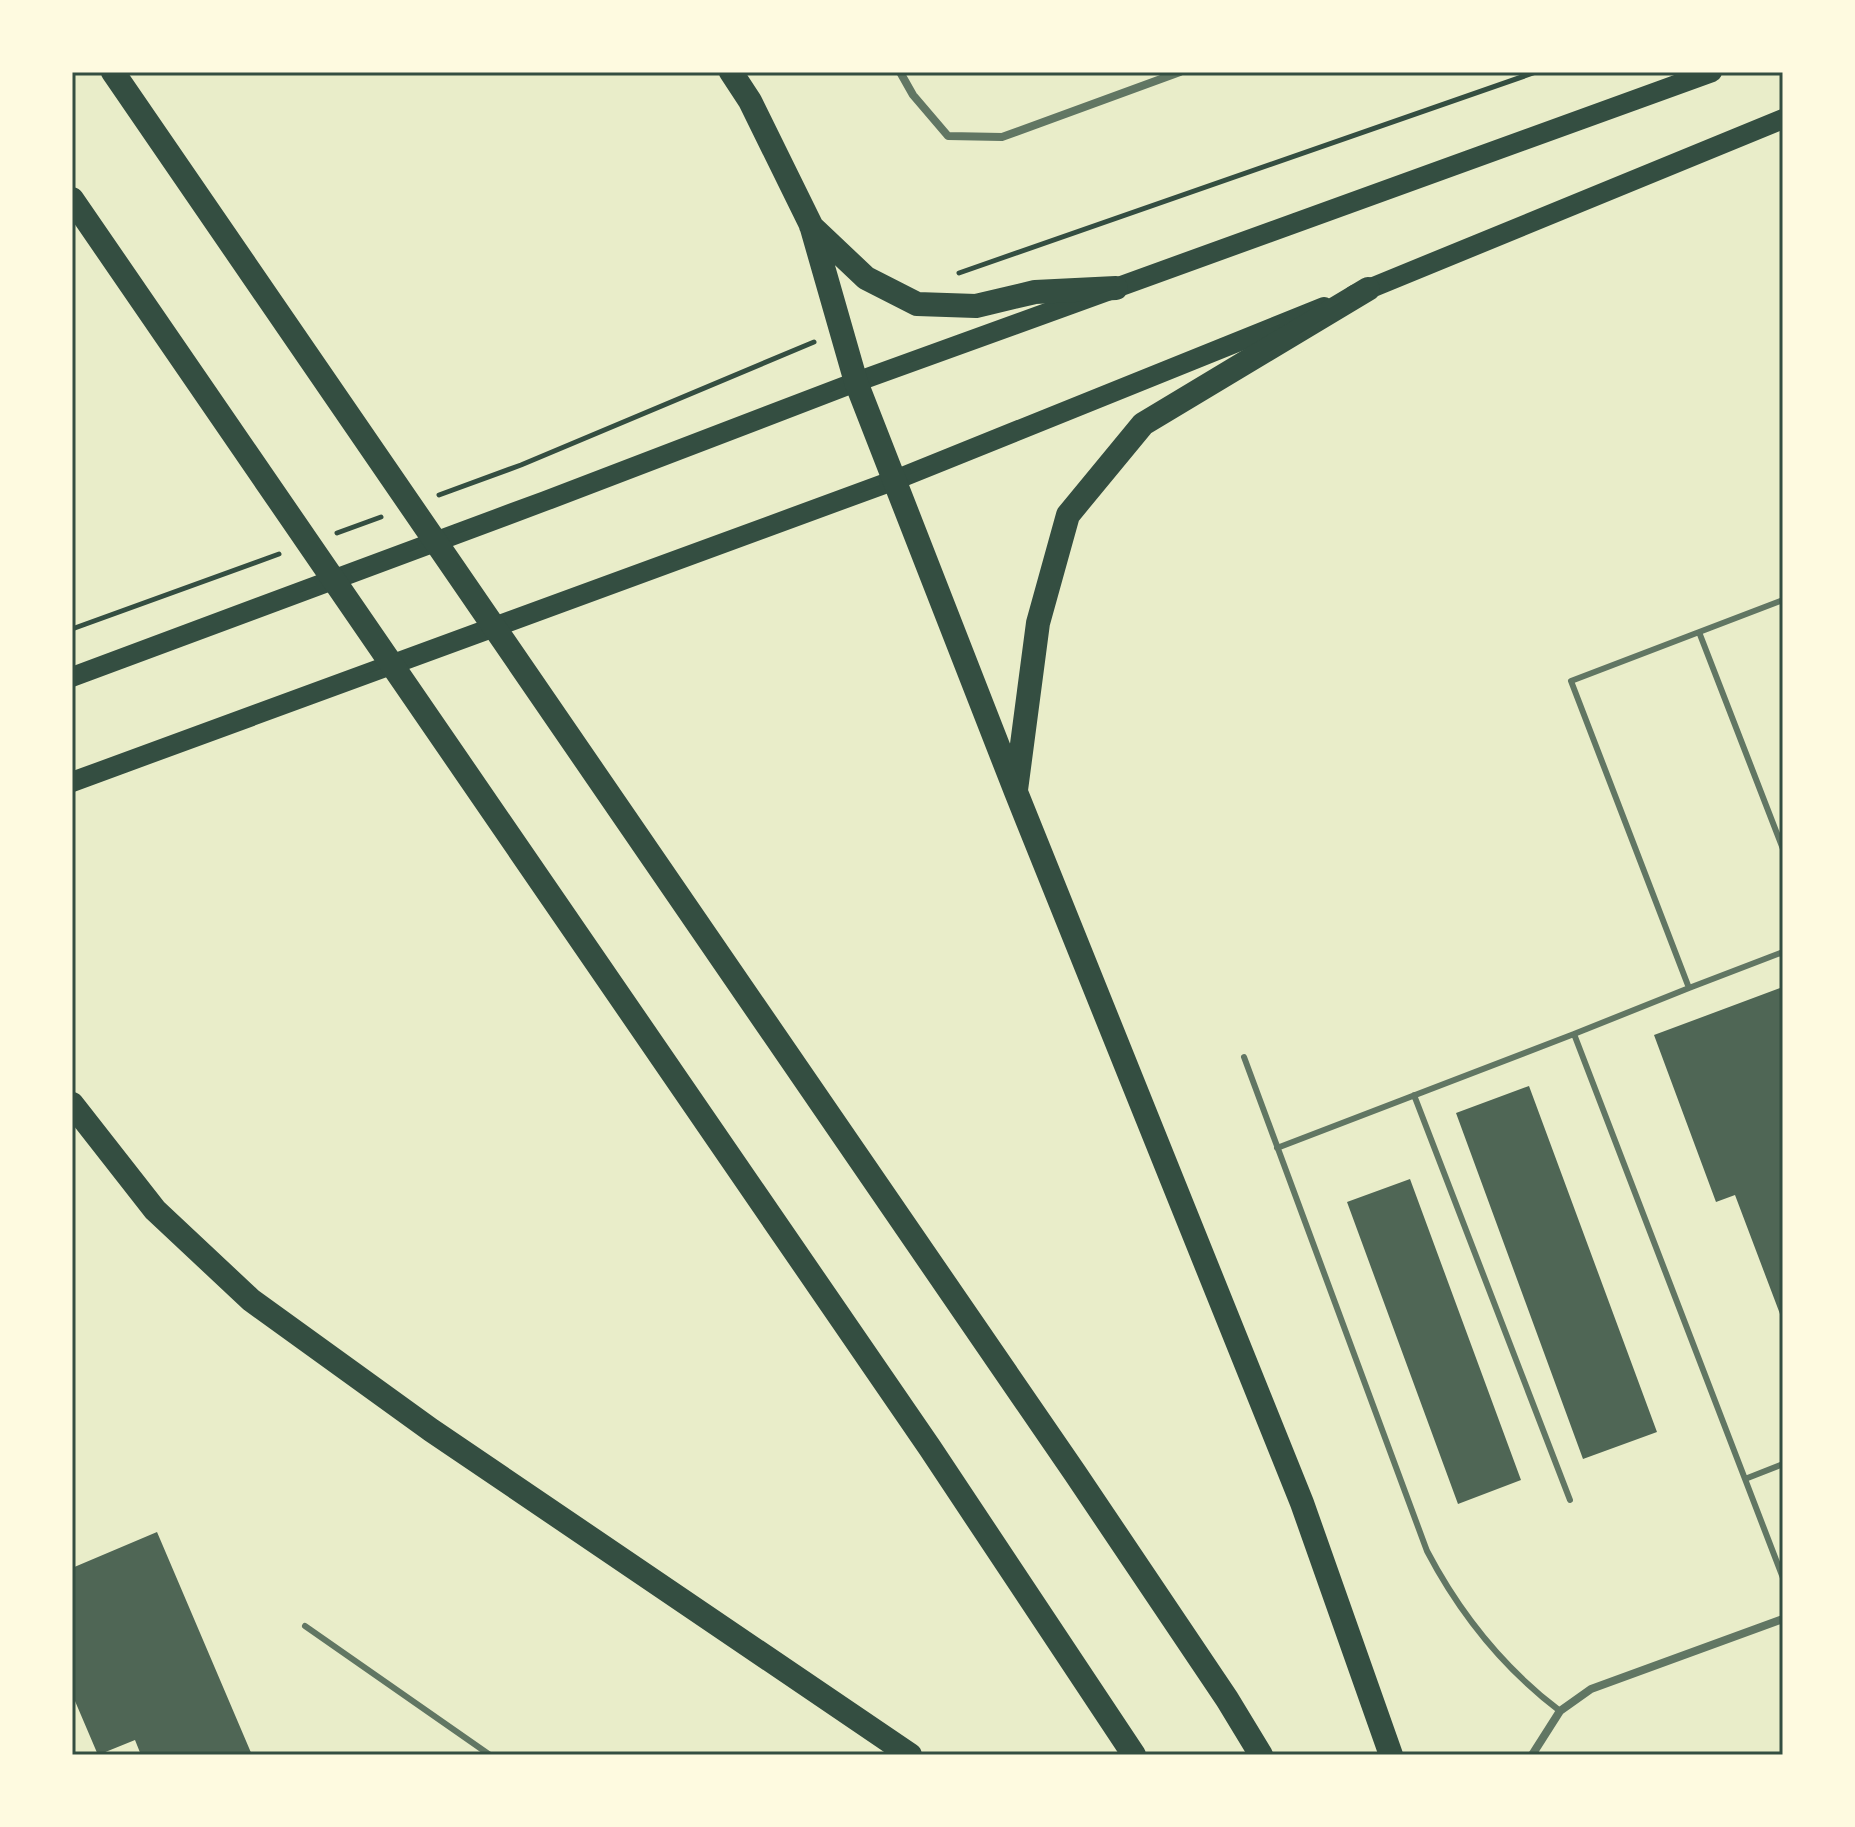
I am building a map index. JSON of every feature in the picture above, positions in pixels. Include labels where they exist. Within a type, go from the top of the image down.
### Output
[{"type":"highway","points":[[113,72],[1075,1473],[1227,1699],[1261,1755]]},
{"type":"highway","points":[[731,72],[750,101],[811,225],[856,382],[1016,792],[1302,1503],[1391,1755]]},
{"type":"highway","points":[[72,199],[930,1448],[1134,1755]]},
{"type":"highway","points":[[811,225],[866,278],[917,304],[976,306],[1035,292],[1116,288]]},
{"type":"highway","points":[[1016,792],[1038,623],[1068,515],[1143,424],[1368,289]]},
{"type":"highway","points":[[73,1108],[155,1210],[251,1300],[431,1430],[910,1755]]},
{"type":"main road","points":[[72,677],[856,382],[1712,72]]},
{"type":"main road","points":[[72,782],[895,480],[1783,119]]},
{"type":"street","points":[[900,72],[913,95],[948,136],[1002,137],[1180,72]]},
{"type":"street","points":[[1532,1755],[1560,1711],[1591,1689],[1783,1619]]},
{"type":"lane","points":[[1689,988],[1571,681],[1783,600]]},
{"type":"lane","points":[[1699,632],[1783,849]]},
{"type":"lane","points":[[1277,1148],[1783,952]]},
{"type":"lane","points":[[1574,1034],[1783,1578]]},
{"type":"lane","points":[[1244,1057],[1427,1551],[1468,1620],[1533,1691],[1560,1711]]},
{"type":"lane","points":[[1414,1095],[1570,1500]]},
{"type":"lane","points":[[1745,1479],[1783,1464]]},
{"type":"lane","points":[[305,1626],[490,1755]]},
{"type":"path","points":[[432,498],[521,465]]},
{"type":"path","points":[[328,536],[387,514]]},
{"type":"path","points":[[72,629],[284,552]]},
{"type":"building","points":[[1783,987],[1783,1322],[1735,1195],[1716,1202],[1654,1035]]},
{"type":"building","points":[[1529,1086],[1657,1432],[1583,1459],[1456,1113]]},
{"type":"building","points":[[1410,1179],[1521,1480],[1458,1504],[1347,1202]]},
{"type":"building","points":[[157,1532],[252,1755],[141,1755],[135,1740],[98,1755],[72,1694],[72,1568]]}]
